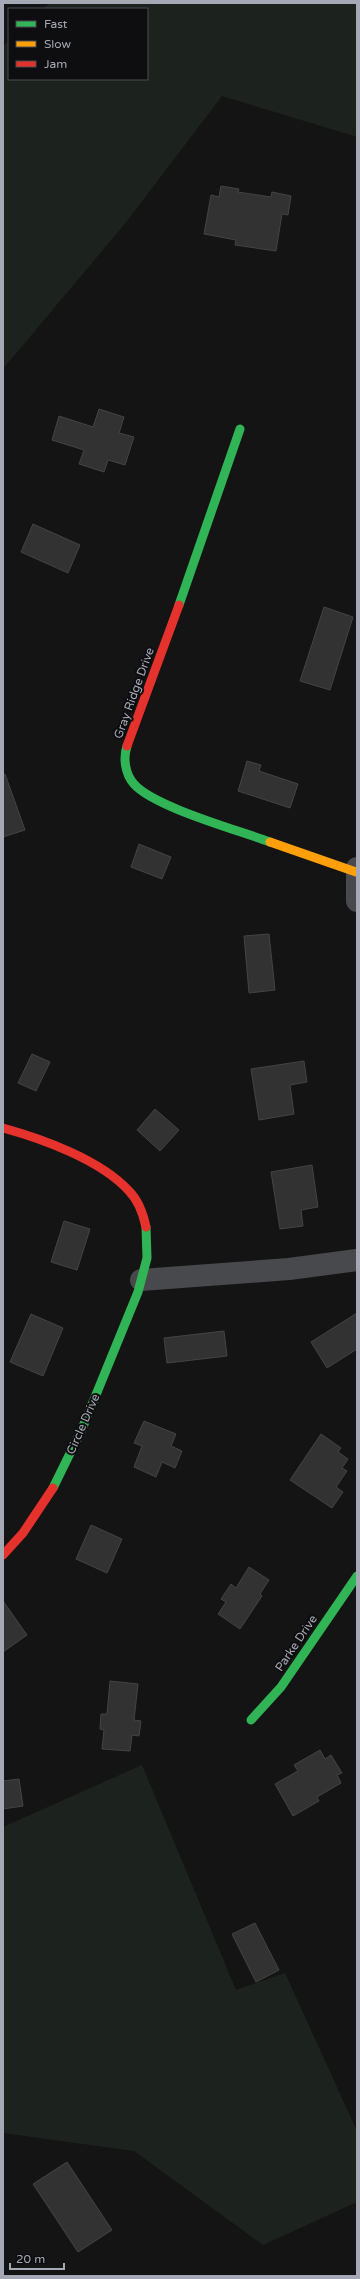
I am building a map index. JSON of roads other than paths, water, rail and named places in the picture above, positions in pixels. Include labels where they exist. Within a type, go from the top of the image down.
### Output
[{"type":"street","name":"Gray Ridge Drive","points":[[240,429],[196,556],[126,748],[126,766],[129,778],[134,786],[142,793],[162,803],[357,870]]},
{"type":"street","points":[[357,870],[357,901]]},
{"type":"street","name":"Circle Drive","points":[[3,1128],[36,1139],[91,1163],[108,1173],[131,1192],[138,1201],[146,1230],[147,1259],[141,1280],[83,1427],[63,1467],[35,1516],[3,1555]]},
{"type":"street","points":[[141,1280],[289,1269],[357,1260]]},
{"type":"street","name":"Parke Drive","points":[[251,1720],[285,1682],[357,1576]]}]
